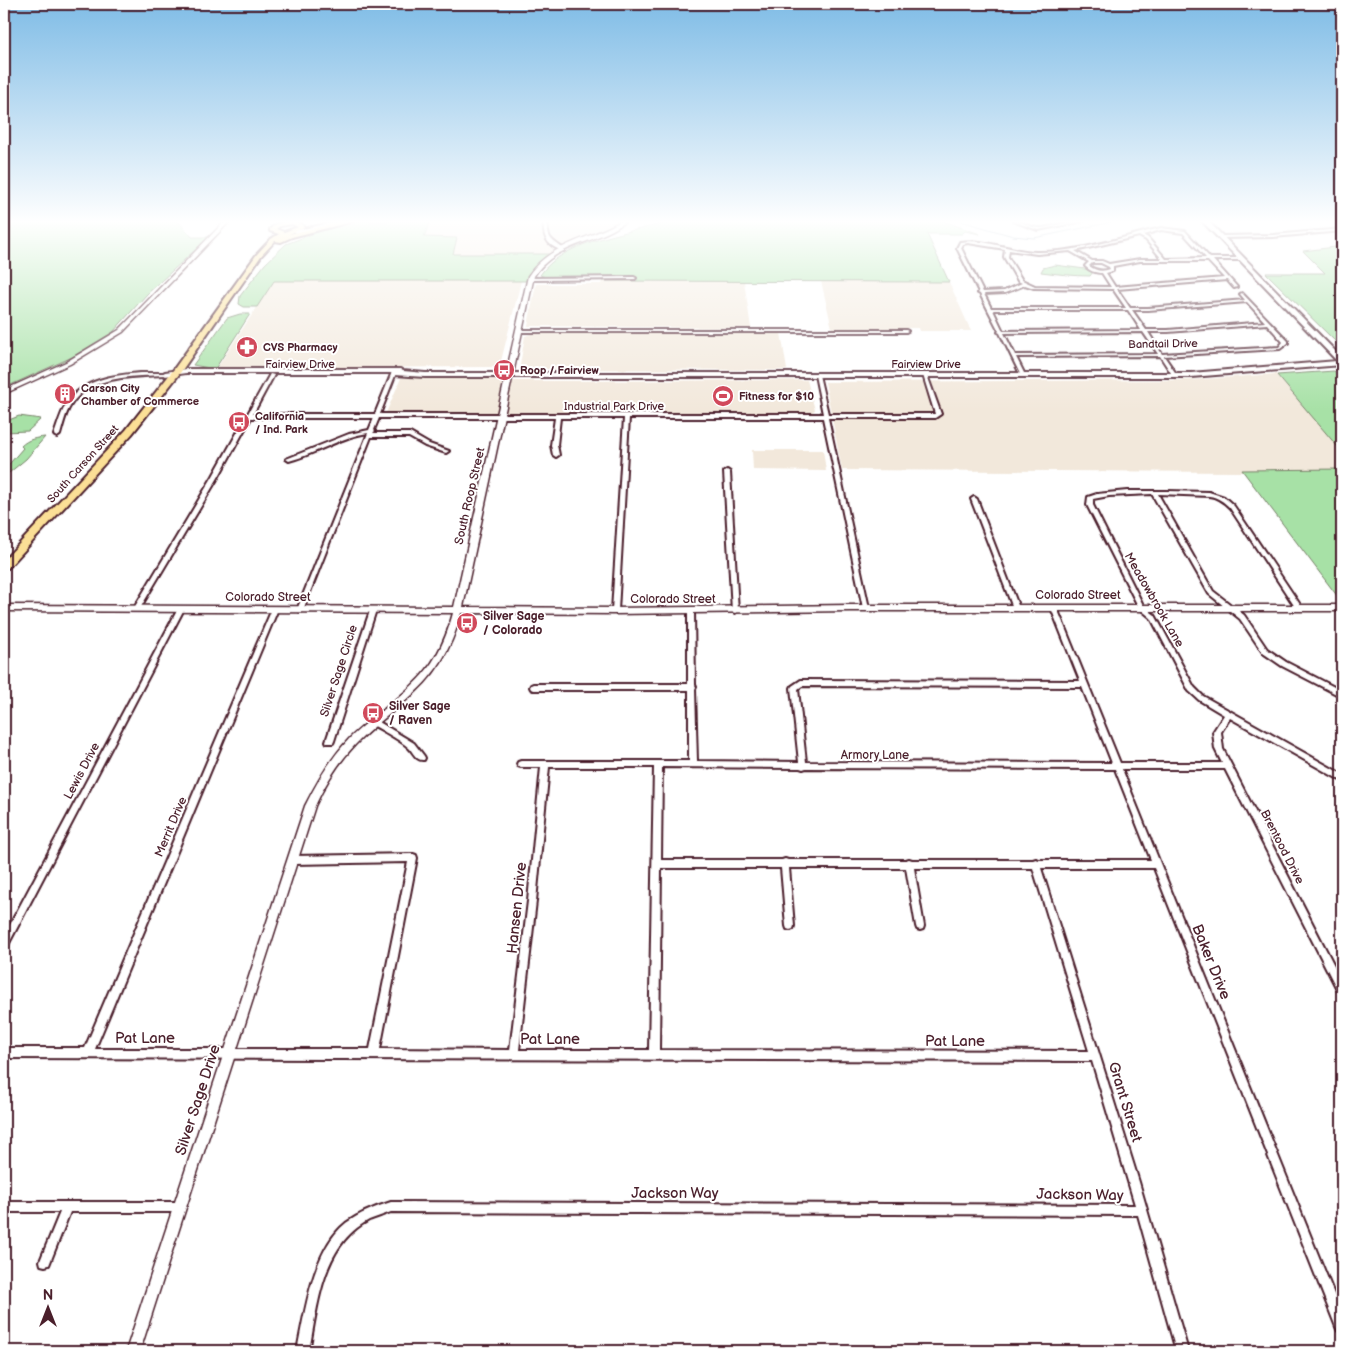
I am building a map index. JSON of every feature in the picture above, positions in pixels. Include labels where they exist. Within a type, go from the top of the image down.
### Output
[{"type":"main road","name":"South Carson Street","points":[[4,566],[111,453],[172,373],[233,284]]},
{"type":"main road","name":"South Carson Street","points":[[4,555],[96,459],[172,373],[216,310],[237,284]]},
{"type":"main road","points":[[1266,284],[1342,363]]},
{"type":"main road","name":"Fairview Drive","points":[[172,373],[272,375],[371,375],[394,373],[402,375],[1175,375],[1228,373],[1342,363]]},
{"type":"main road","name":"Fairview Drive","points":[[172,373],[372,371],[381,373]]},
{"type":"street","points":[[4,392],[68,363],[120,331],[166,284]]},
{"type":"street","name":"South Roop Street","points":[[293,860],[310,806],[321,782],[334,761],[374,722],[407,695],[434,667],[452,633],[502,416],[529,284]]},
{"type":"street","points":[[976,284],[1023,375]]},
{"type":"street","points":[[980,293],[1005,292],[1023,284]]},
{"type":"street","points":[[1025,284],[1034,287],[1114,288],[1168,284]]},
{"type":"street","points":[[1111,284],[1175,375]]},
{"type":"street","points":[[1242,294],[1269,323]]},
{"type":"street","points":[[988,309],[1130,309],[1248,301]]},
{"type":"street","points":[[1000,332],[1146,331],[1269,323]]},
{"type":"street","name":"Bandtail Drive","points":[[1013,356],[1162,355],[1271,348],[1284,345],[1286,342],[1269,323]]},
{"type":"street","points":[[520,331],[906,331]]},
{"type":"street","points":[[57,435],[69,404],[83,391],[115,378],[172,373]]},
{"type":"street","points":[[300,610],[394,373]]},
{"type":"street","points":[[137,608],[272,375]]},
{"type":"street","points":[[817,375],[824,416],[866,608]]},
{"type":"street","name":"Industrial Park Drive","points":[[248,416],[935,416],[938,414],[936,404],[925,375]]},
{"type":"street","points":[[556,455],[554,445],[558,416]]},
{"type":"street","points":[[615,611],[627,416]]},
{"type":"street","points":[[289,459],[310,453],[351,434],[410,435],[427,445],[446,451]]},
{"type":"street","points":[[728,472],[735,611]]},
{"type":"street","name":"Meadowbrook Lane","points":[[1154,493],[1100,493],[1090,498],[1090,506],[1142,608],[1153,618],[1191,689],[1342,778]]},
{"type":"street","points":[[1154,493],[1209,494],[1222,498],[1232,508],[1299,608]]},
{"type":"street","points":[[1154,493],[1211,592],[1242,617],[1260,645],[1272,657],[1342,694]]},
{"type":"street","points":[[974,499],[1016,608]]},
{"type":"street","name":"Colorado Street","points":[[4,608],[615,611],[866,608],[1342,608]]},
{"type":"street","name":"Baker Drive","points":[[1054,608],[1342,1327]]},
{"type":"street","name":"Lewis Drive","points":[[4,944],[181,609]]},
{"type":"street","name":"Merrit Drive","points":[[88,1053],[275,609]]},
{"type":"street","name":"Silver Sage Circle","points":[[330,741],[373,610]]},
{"type":"street","points":[[690,611],[693,687],[693,764]]},
{"type":"street","points":[[803,766],[794,688],[801,683],[1084,684]]},
{"type":"street","points":[[533,687],[693,687]]},
{"type":"street","name":"Brentood Drive","points":[[1229,713],[1219,727],[1216,737],[1228,766],[1342,990]]},
{"type":"street","points":[[374,722],[411,745],[421,758]]},
{"type":"street","name":"Armory Lane","points":[[521,764],[1228,766]]},
{"type":"street","points":[[654,1054],[658,764]]},
{"type":"street","name":"Hansen Drive","points":[[514,1054],[532,901],[545,765]]},
{"type":"street","points":[[293,860],[413,858],[374,1054]]},
{"type":"street","name":"Silver Sage Drive","points":[[133,1351],[293,860]]},
{"type":"street","points":[[657,864],[785,862],[1157,864]]},
{"type":"street","points":[[785,862],[790,926]]},
{"type":"street","points":[[909,863],[920,926]]},
{"type":"street","name":"Grant Street","points":[[1036,863],[1182,1351]]},
{"type":"street","name":"Pat Lane","points":[[4,1053],[1095,1056]]},
{"type":"street","points":[[45,1261],[67,1207]]},
{"type":"street","points":[[4,1208],[179,1207]]},
{"type":"street","name":"Jackson Way","points":[[303,1351],[323,1262],[336,1239],[354,1222],[377,1210],[390,1208],[1141,1210]]},
{"type":"shaded area","points":[[272,284],[520,284],[500,365],[497,367],[217,368]]},
{"type":"shaded area","points":[[536,284],[744,284],[751,328],[528,326]]},
{"type":"shaded area","points":[[822,284],[950,284],[971,331],[920,331],[919,328],[832,328]]},
{"type":"shaded area","points":[[781,333],[787,370],[525,369],[520,365],[525,336],[531,334]]},
{"type":"shaded area","points":[[1276,374],[1342,452],[1342,469],[1243,472],[842,470],[825,382],[1191,380]]},
{"type":"shaded area","points":[[401,378],[498,378],[501,380],[518,381],[807,380],[815,410],[812,412],[386,413]]},
{"type":"shaded area","points":[[752,450],[823,450],[826,471],[753,470]]},
{"type":"green space","points":[[4,284],[158,284],[113,332],[72,357],[4,388]]},
{"type":"green space","points":[[249,284],[272,284],[257,307],[244,307],[239,304],[240,296]]},
{"type":"green space","points":[[1277,284],[1342,284],[1342,348]]},
{"type":"green space","points":[[240,314],[250,314],[215,369],[193,365],[227,318]]},
{"type":"green space","points":[[1334,371],[1342,379],[1342,452],[1277,375]]},
{"type":"green space","points":[[19,416],[41,419],[28,431],[4,432],[4,422]]},
{"type":"green space","points":[[45,437],[26,459],[4,477],[4,470],[23,448],[21,446],[29,440]]},
{"type":"green space","points":[[1342,469],[1337,470],[1342,477],[1342,597],[1338,597],[1242,470]]},
{"type":"place","name":"CVS Pharmacy","points":[[247,347]]},
{"type":"place","name":"Roop / Fairview","points":[[504,370]]},
{"type":"place","name":"Carson City Chamber of Commerce","points":[[65,394]]},
{"type":"place","name":"Fitness for $10","points":[[723,396]]},
{"type":"place","name":"California / Ind. Park","points":[[239,422]]},
{"type":"place","name":"Silver Sage / Colorado","points":[[467,623]]},
{"type":"place","name":"Silver Sage / Raven","points":[[373,713]]}]
